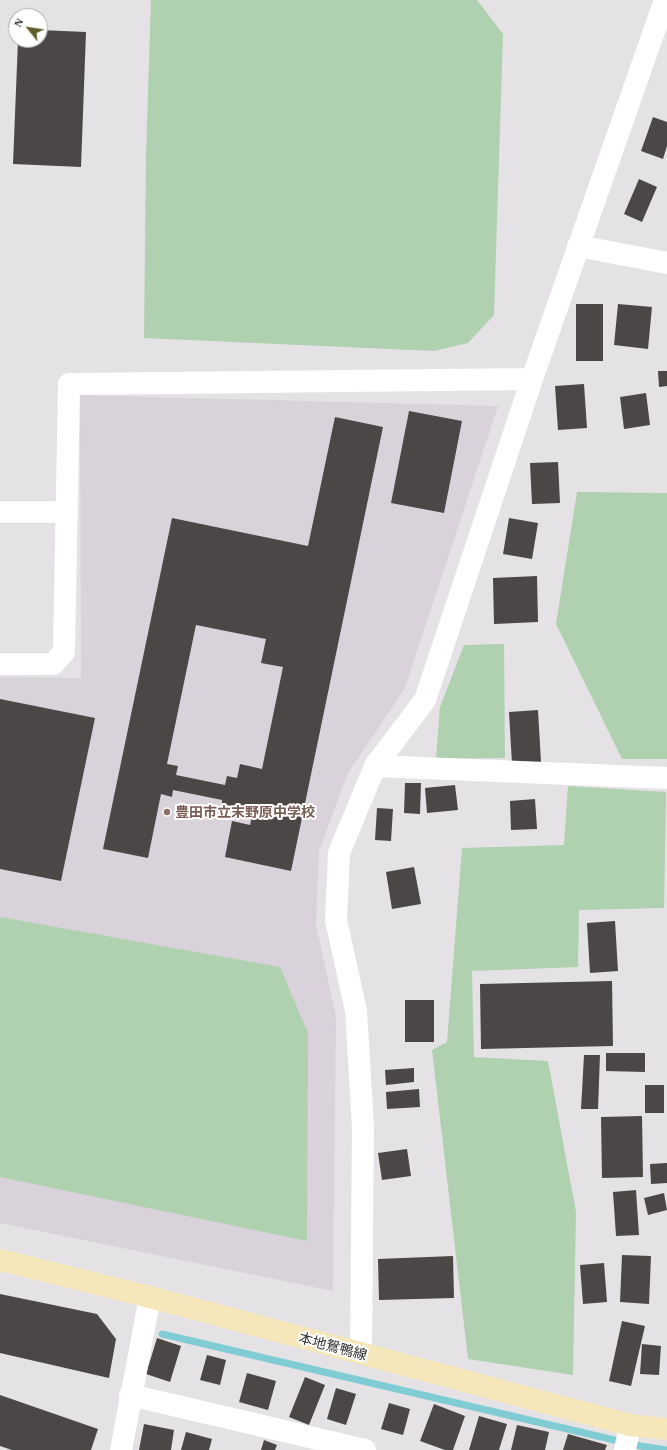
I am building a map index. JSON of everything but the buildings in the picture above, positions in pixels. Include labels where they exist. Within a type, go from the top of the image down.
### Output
[{"type":"main road","name":"本地鴛鴨線","points":[[0,1260],[150,1297],[630,1424],[667,1429]]},
{"type":"street","points":[[361,1353],[364,1127],[356,1011],[336,920],[339,853],[375,766],[425,700],[532,379],[665,0]]},
{"type":"street","points":[[578,246],[667,263]]},
{"type":"street","points":[[0,664],[53,664],[64,652],[69,384],[532,379]]},
{"type":"street","points":[[0,512],[67,512]]},
{"type":"street","points":[[375,766],[667,778]]},
{"type":"street","points":[[121,1450],[130,1395],[150,1297]]},
{"type":"street","points":[[130,1395],[365,1450]]},
{"type":"street","points":[[625,1450],[630,1424]]},
{"type":"shaded area","name":"豊田市立末野原中学校","points":[[80,395],[498,406],[405,688],[348,773],[319,851],[316,925],[336,1016],[333,1291],[0,1223],[0,677],[81,678]]},
{"type":"green space","points":[[151,0],[477,0],[503,34],[494,315],[468,343],[434,351],[144,338],[146,156]]},
{"type":"green space","points":[[577,492],[667,493],[667,759],[622,759],[556,624]]},
{"type":"green space","points":[[504,644],[505,758],[436,759],[440,707],[464,645]]},
{"type":"green space","points":[[568,786],[666,792],[664,908],[579,910],[578,967],[472,971],[474,1057],[548,1061],[576,1212],[573,1375],[468,1359],[432,1050],[447,1042],[462,848],[564,845]]},
{"type":"green space","points":[[0,917],[280,967],[308,1033],[307,1241],[0,1177]]},
{"type":"waterway","points":[[162,1334],[640,1446],[666,1450]]},
{"type":"place","name":"豊田市立末野原中学校","points":[[167,812]]}]
